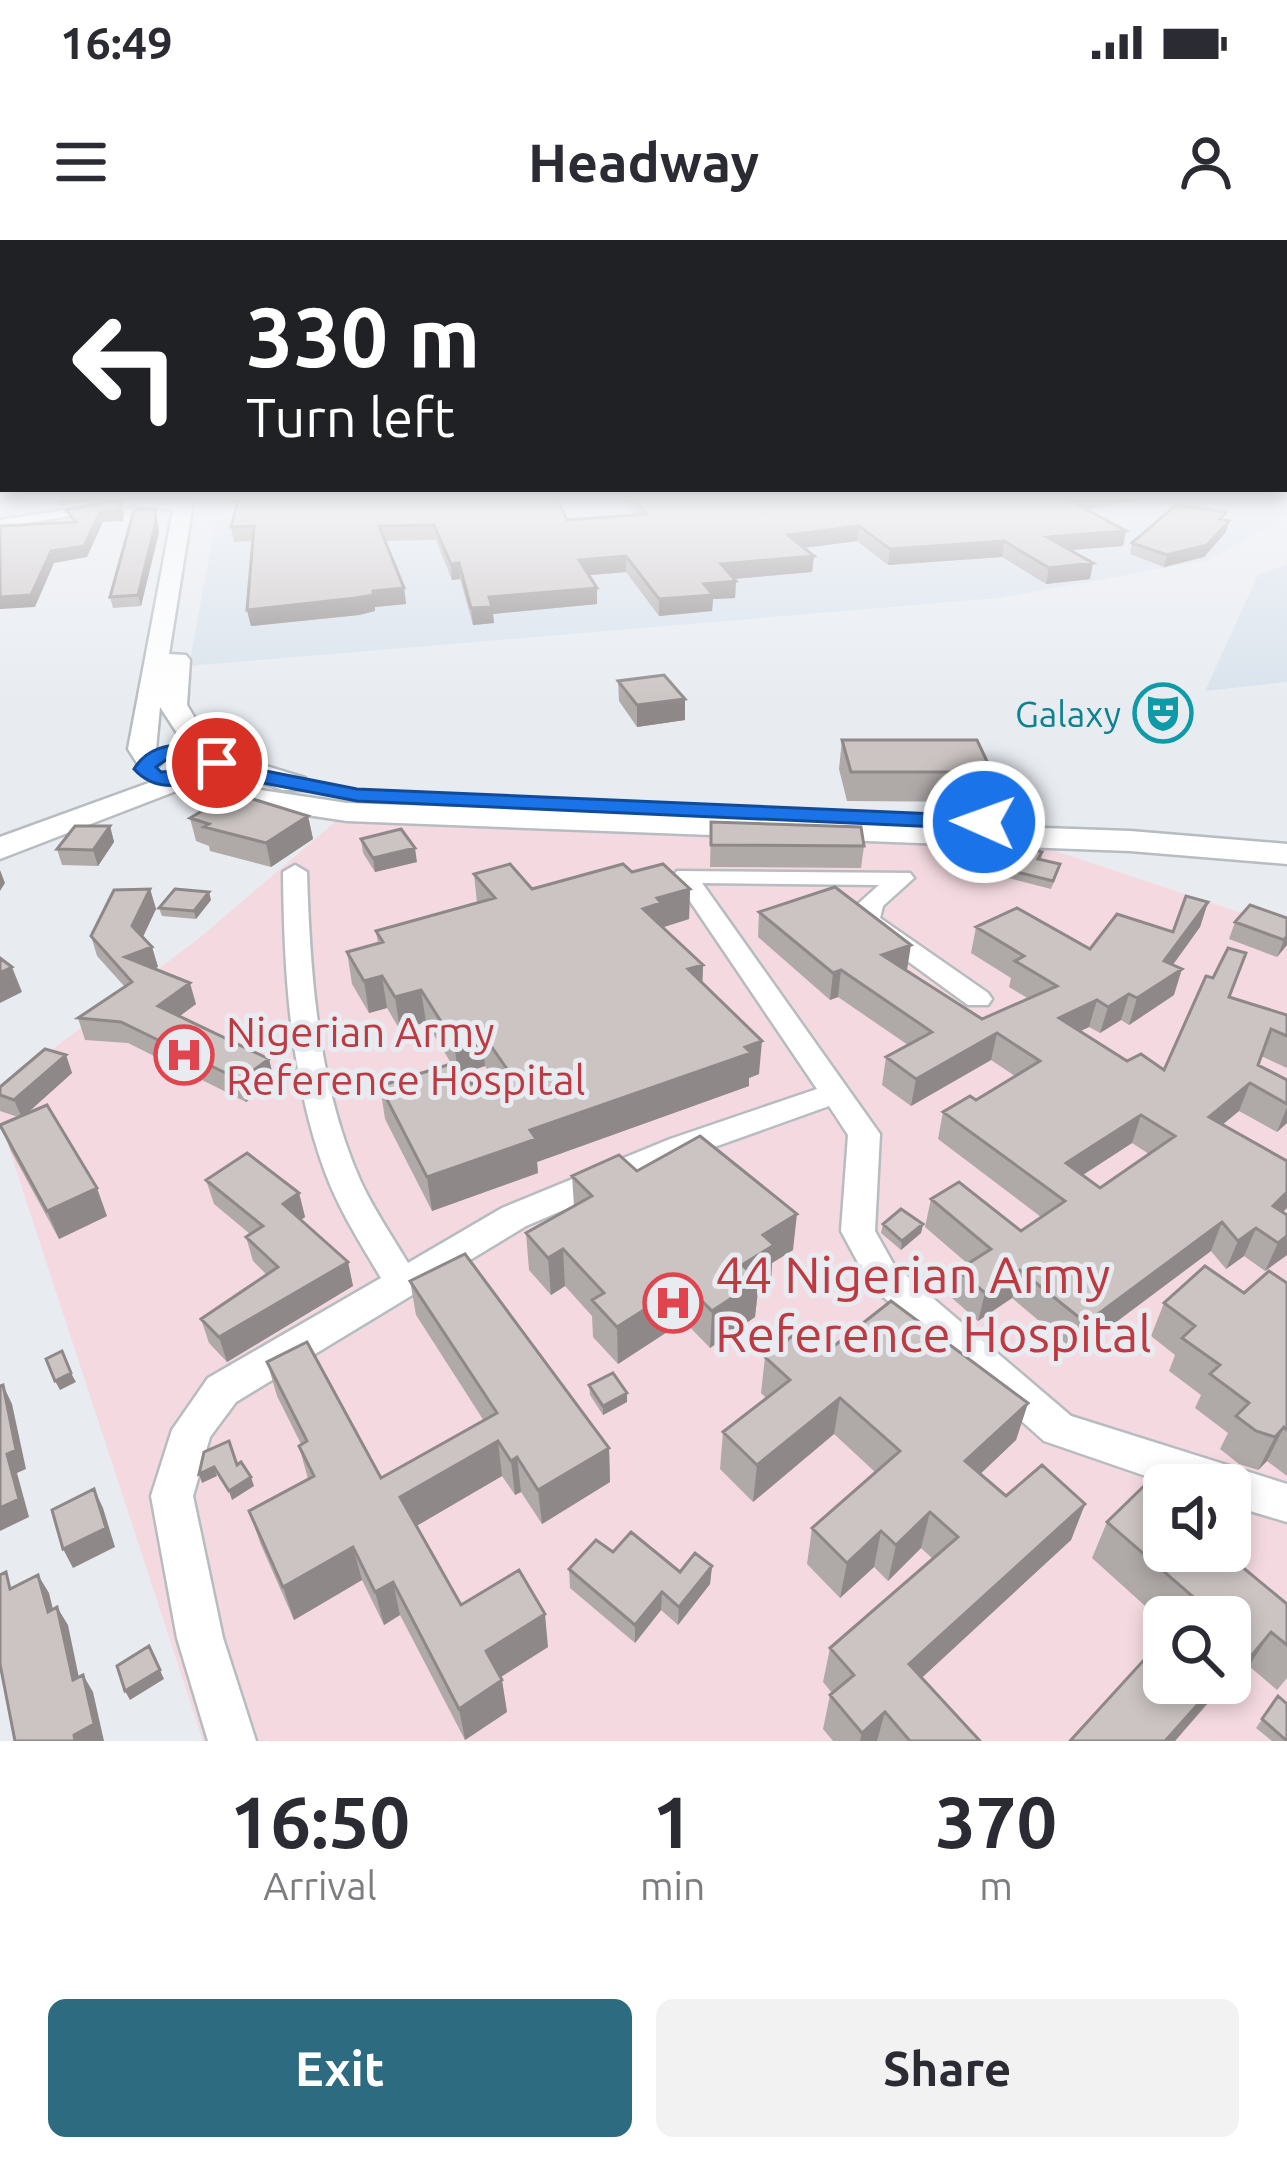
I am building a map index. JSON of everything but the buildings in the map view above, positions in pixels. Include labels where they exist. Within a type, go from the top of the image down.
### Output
[{"type":"street","points":[[147,764],[142,733],[172,567]]},
{"type":"street","points":[[180,567],[172,693],[196,766],[221,793],[346,812],[1130,841],[1287,854]]},
{"type":"street","points":[[95,811],[166,752],[196,766],[306,787],[411,799],[1287,838]]},
{"type":"street","points":[[0,849],[196,766]]},
{"type":"street","points":[[295,872],[296,967],[310,1070],[342,1174],[403,1286]]},
{"type":"street","points":[[978,999],[867,920],[871,903],[902,878],[685,876],[864,1134],[858,1231],[882,1275],[1058,1429],[1165,1464]]},
{"type":"street","points":[[232,1741],[200,1638],[172,1496],[192,1430],[222,1390],[514,1217],[681,1147],[832,1094]]},
{"type":"street","points":[[1251,1492],[1287,1503]]},
{"type":"shaded area","points":[[207,567],[1170,567],[998,598],[189,666]]},
{"type":"shaded area","points":[[1287,567],[1287,682],[1205,691],[1258,575]]},
{"type":"shaded area","name":"44 Nigerian Army Reference Hospital","points":[[335,822],[1038,845],[1287,928],[1287,1741],[203,1741],[0,1121],[0,1089],[198,939]]},
{"type":"place","name":"Galaxy","points":[[1163,713]]},
{"type":"place","name":"Nigerian Army Reference Hospital","points":[[184,1055]]},
{"type":"place","name":"44 Nigerian Army Reference Hospital","points":[[673,1303]]},
{"type":"route","points":[[217,763],[201,774],[180,779],[155,778],[145,769],[149,760],[166,752],[200,748],[260,776],[357,795],[984,822]]}]
